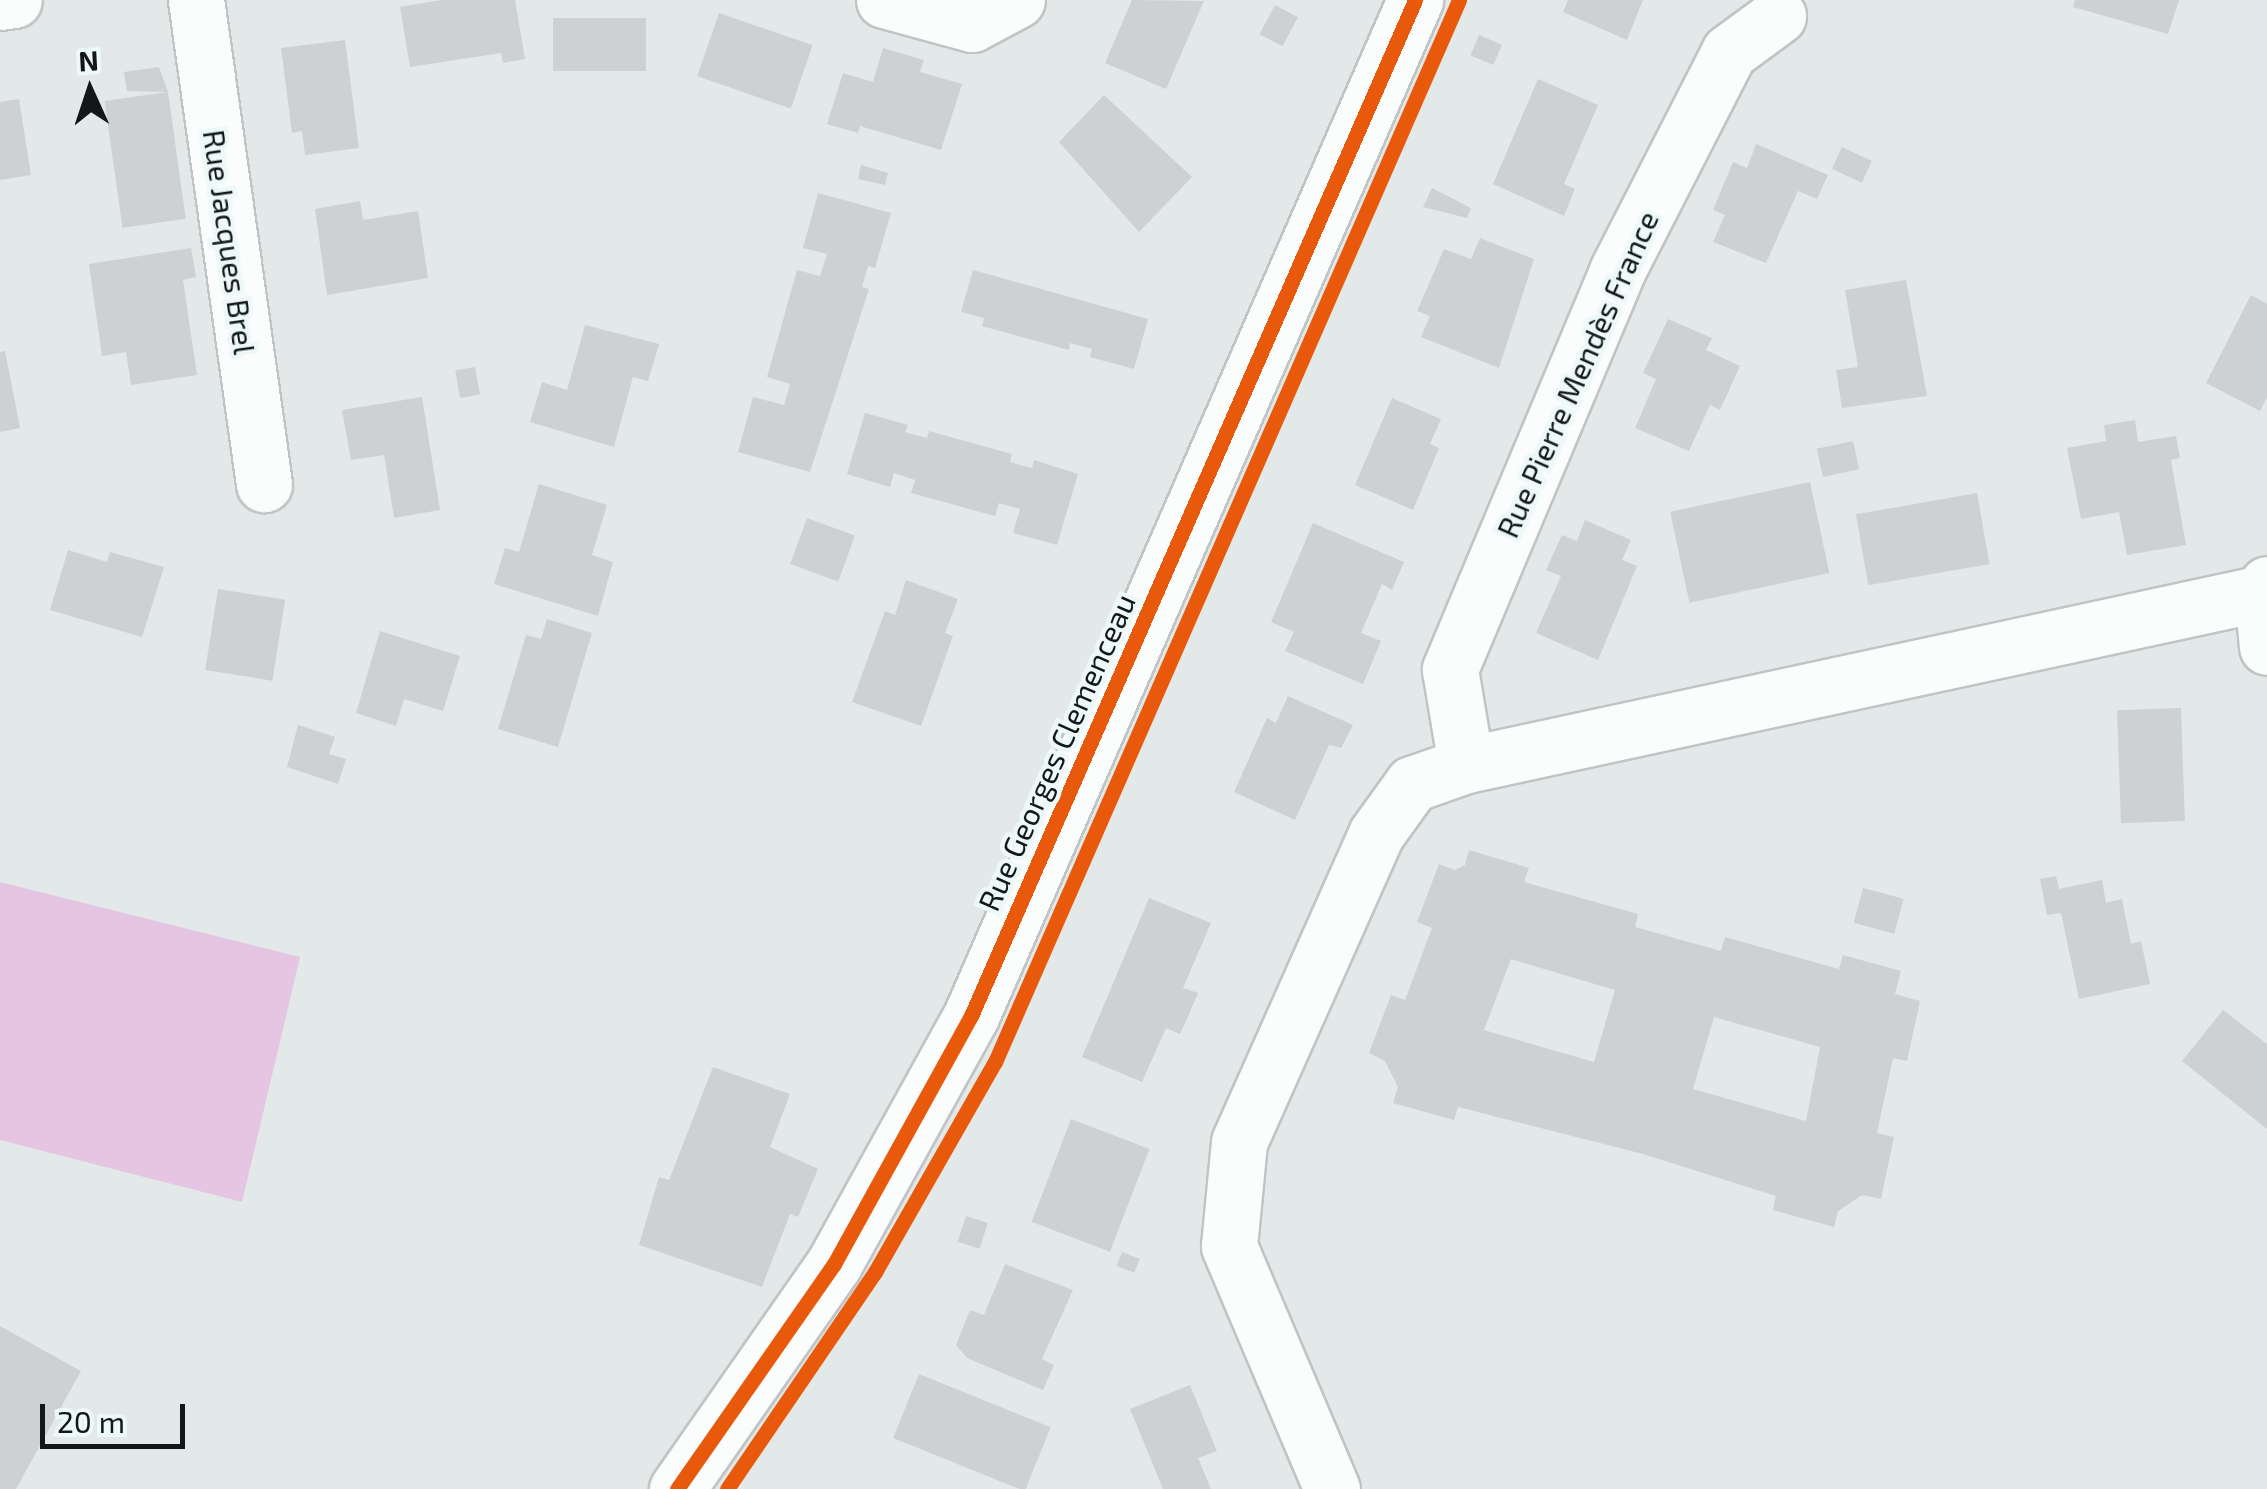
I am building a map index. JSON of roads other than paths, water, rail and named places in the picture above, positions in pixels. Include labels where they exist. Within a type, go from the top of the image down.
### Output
[{"type":"street","points":[[0,2],[14,0]]},
{"type":"street","name":"Rue Jacques Brel","points":[[196,0],[264,484]]},
{"type":"street","points":[[884,0],[972,24],[1017,0]]},
{"type":"street","name":"Rue Georges Clemenceau","points":[[677,1489],[834,1264],[970,1016],[1415,0]]},
{"type":"street","name":"Rue Pierre Mendès France","points":[[1466,764],[1450,669],[1617,271],[1729,52],[1778,16]]},
{"type":"street","points":[[1332,1489],[1229,1246],[1240,1142],[1376,834],[1412,784],[1466,764],[2265,588],[2267,647]]}]
